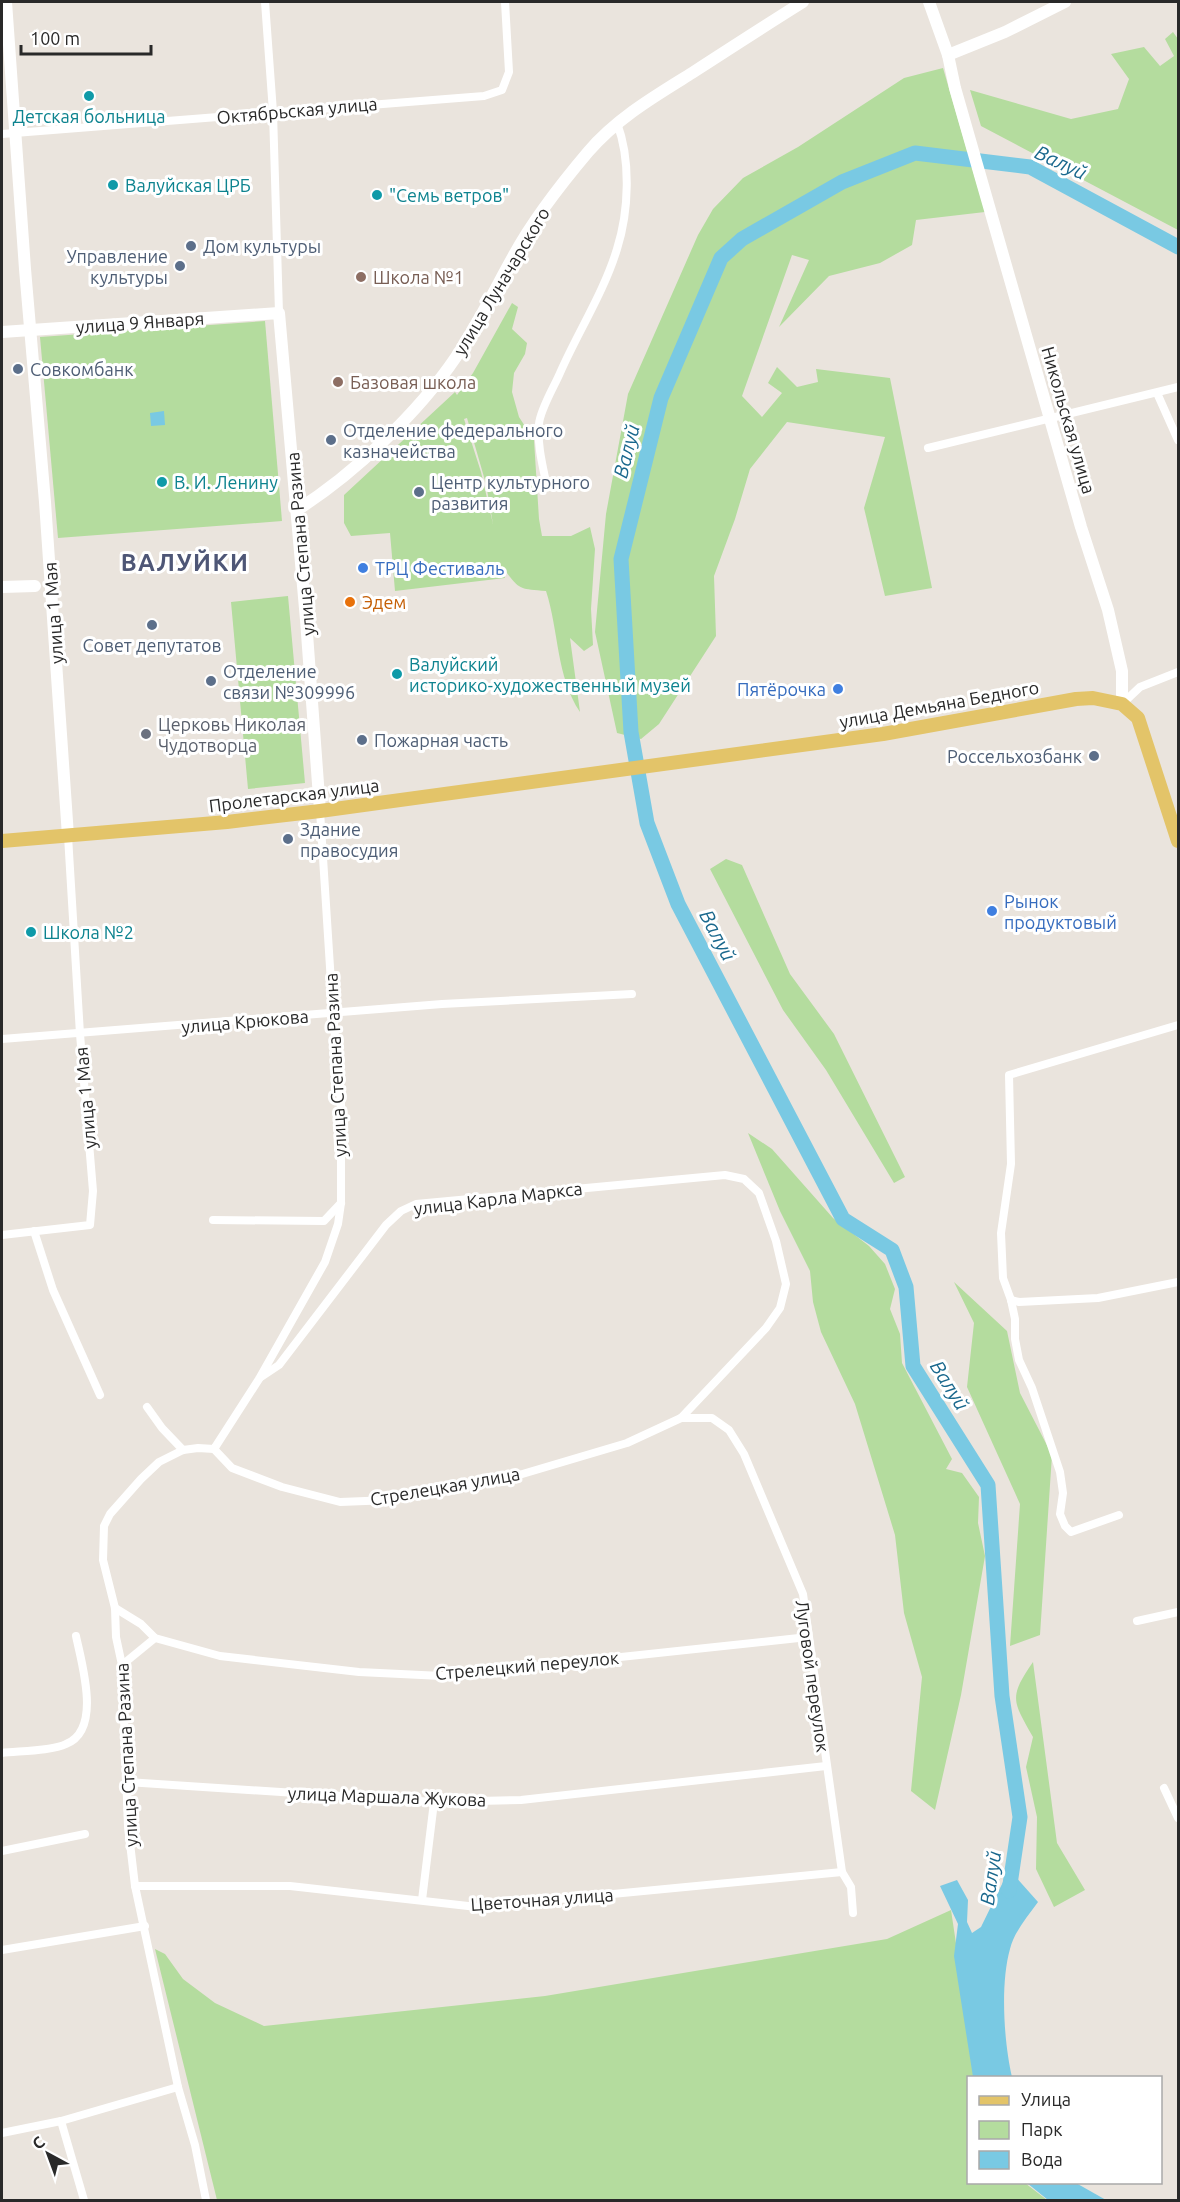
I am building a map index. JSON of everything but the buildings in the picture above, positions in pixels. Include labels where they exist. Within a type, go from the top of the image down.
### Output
[{"type":"main road","name":"улица 1 Мая","points":[[6,2],[69,836]]},
{"type":"main road","name":"улица Луначарского","points":[[297,510],[342,477],[424,398],[466,341],[515,253],[548,202],[589,151],[617,123],[802,2]]},
{"type":"main road","name":"Никольская улица","points":[[929,2],[948,55],[955,88],[1081,527],[1108,610],[1122,670],[1122,704]]},
{"type":"main road","points":[[948,55],[1005,32],[1065,2]]},
{"type":"main road","name":"улица 9 Января","points":[[2,332],[279,313]]},
{"type":"main road","name":"улица Степана Разина","points":[[279,313],[320,811]]},
{"type":"main road","points":[[2,587],[35,586]]},
{"type":"main road","name":"улица Демьяна Бедного","points":[[590,773],[883,734],[1076,699],[1093,698],[1122,704]]},
{"type":"main road","points":[[1122,704],[1138,718],[1179,842]]},
{"type":"main road","name":"Пролетарская улица","points":[[2,842],[227,822],[590,773]]},
{"type":"street","name":"улица Степана Разина","points":[[265,2],[273,112],[279,313]]},
{"type":"street","name":"Октябрьская улица","points":[[2,134],[484,96],[502,90],[509,72],[505,2]]},
{"type":"street","points":[[547,488],[540,451],[539,422],[618,248],[627,185],[624,140],[617,123]]},
{"type":"street","points":[[928,448],[1179,387]]},
{"type":"street","points":[[1157,393],[1179,440]]},
{"type":"street","points":[[1122,704],[1140,687],[1179,672]]},
{"type":"street","name":"улица Степана Разина","points":[[206,2200],[195,2145],[178,2087],[135,1886],[128,1826],[122,1665],[116,1637],[115,1608],[103,1560],[104,1526],[110,1514],[159,1462],[183,1450],[214,1449],[259,1379],[325,1262],[338,1224],[341,1203],[341,1104],[320,811]]},
{"type":"street","name":"улица 1 Мая","points":[[34,1231],[90,1225],[93,1191],[80,1034],[69,836]]},
{"type":"street","name":"улица Крюкова","points":[[2,1039],[442,1004],[632,994]]},
{"type":"street","points":[[1119,1515],[1071,1532],[1065,1526],[1060,1514],[1063,1493],[1060,1472],[1032,1388],[1019,1360],[1015,1339],[1015,1319],[1003,1278],[1001,1233],[1011,1164],[1009,1075],[1179,1025]]},
{"type":"street","name":"улица Карла Маркса","points":[[259,1379],[279,1365],[386,1226],[401,1211],[416,1204],[725,1175],[744,1179],[759,1193],[776,1241],[786,1284],[780,1308],[766,1328],[681,1418]]},
{"type":"street","points":[[213,1220],[324,1221],[341,1203]]},
{"type":"street","points":[[2,1235],[34,1231],[53,1290],[100,1395]]},
{"type":"street","points":[[1011,1300],[1019,1302],[1098,1298],[1179,1282]]},
{"type":"street","points":[[147,1407],[162,1428],[183,1450]]},
{"type":"street","name":"Стрелецкая улица","points":[[214,1449],[232,1468],[282,1487],[340,1502],[391,1500],[519,1474],[627,1443],[681,1418]]},
{"type":"street","name":"Луговой переулок","points":[[681,1418],[711,1418],[729,1430],[744,1454],[803,1594],[842,1872],[851,1887],[853,1913]]},
{"type":"street","name":"Стрелецкий переулок","points":[[115,1608],[141,1624],[155,1638],[220,1656],[359,1671],[442,1676],[808,1636]]},
{"type":"street","points":[[1137,1621],[1179,1612]]},
{"type":"street","points":[[2,1753],[65,1745],[82,1732],[86,1722],[86,1683],[76,1636]]},
{"type":"street","points":[[122,1665],[155,1638]]},
{"type":"street","name":"улица Маршала Жукова","points":[[127,1782],[434,1802],[520,1800],[826,1766]]},
{"type":"street","points":[[1164,1788],[1179,1818]]},
{"type":"street","points":[[422,1900],[434,1802]]},
{"type":"street","points":[[2,1851],[85,1834]]},
{"type":"street","name":"Цветочная улица","points":[[135,1886],[290,1886],[477,1907],[842,1872]]},
{"type":"street","points":[[2,1950],[145,1926]]},
{"type":"street","points":[[2,2133],[61,2121],[178,2087]]},
{"type":"street","points":[[61,2121],[84,2200]]},
{"type":"green space","points":[[1173,32],[1178,39],[1178,230],[981,126],[970,90],[1071,119],[1118,109],[1129,79],[1111,54],[1144,47],[1160,66],[1174,56],[1165,39]]},
{"type":"green space","points":[[943,68],[985,212],[916,220],[912,245],[880,263],[829,276],[779,327],[809,260],[792,255],[742,396],[762,417],[782,393],[768,383],[777,367],[797,387],[818,382],[816,369],[890,378],[932,588],[885,596],[864,508],[885,437],[787,422],[750,469],[714,576],[716,636],[659,724],[641,739],[617,733],[595,632],[606,514],[628,394],[698,235],[713,209],[743,178],[798,147],[904,78]]},
{"type":"green space","points":[[512,303],[518,307],[512,329],[527,343],[525,354],[514,373],[512,392],[519,417],[534,440],[542,536],[571,536],[590,527],[595,549],[591,609],[593,645],[584,651],[570,638],[580,712],[566,684],[546,591],[517,585],[503,568],[505,578],[395,591],[390,533],[351,536],[344,523],[344,495],[455,392],[457,395],[473,373]],"holes":[[[467,418],[486,484],[493,524],[481,472],[464,419]]]},
{"type":"green space","points":[[265,321],[282,521],[58,538],[40,337]]},
{"type":"green space","points":[[288,596],[305,783],[248,789],[231,602]]},
{"type":"green space","points":[[726,859],[742,865],[790,974],[834,1034],[905,1177],[894,1183],[826,1070],[783,1010],[710,869]]},
{"type":"green space","points":[[748,1133],[772,1149],[833,1218],[869,1246],[885,1264],[895,1289],[890,1309],[900,1334],[902,1363],[952,1459],[946,1469],[962,1473],[979,1497],[978,1523],[985,1556],[961,1695],[935,1810],[911,1791],[922,1677],[904,1613],[895,1535],[855,1404],[821,1332],[813,1302],[810,1271],[780,1211]]},
{"type":"green space","points":[[954,1282],[1007,1331],[1020,1393],[1052,1455],[1040,1635],[1010,1646],[1020,1504],[967,1387],[974,1323]]},
{"type":"green space","points":[[1033,1662],[1057,1843],[1085,1890],[1054,1907],[1036,1869],[1037,1817],[1026,1767],[1033,1737],[1016,1700],[1020,1684]]},
{"type":"green space","points":[[951,1910],[976,2076],[967,2076],[967,2184],[1026,2184],[1047,2200],[217,2200],[155,1949],[165,1954],[183,1979],[215,2003],[264,2026],[545,1996],[887,1939]]},
{"type":"water","points":[[164,411],[165,425],[151,426],[150,413]]},
{"type":"water","points":[[1007,1867],[1038,1902],[1015,1936],[1007,1963],[1004,2013],[1012,2076],[973,2076],[954,1956],[958,1924],[940,1886],[957,1880],[968,1900],[967,1922],[972,1933],[981,1927],[1003,1882]]},
{"type":"water","points":[[1028,2184],[1078,2184],[1106,2200],[1048,2200]]},
{"type":"waterway","name":"Валуй","points":[[1009,1891],[1020,1817],[1002,1696],[988,1485],[913,1366],[906,1287],[892,1250],[843,1219],[678,904],[647,823],[631,732],[621,559],[661,398],[721,258],[742,239],[842,182],[915,153],[1030,167],[1178,247]]},
{"type":"place","name":"Детская больница","points":[[89,96]]},
{"type":"place","name":"Валуйская ЦРБ","points":[[113,185]]},
{"type":"place","name":"\"Семь ветров\"","points":[[377,195]]},
{"type":"place","name":"Дом культуры","points":[[191,246]]},
{"type":"place","name":"Управление культуры","points":[[180,266]]},
{"type":"place","name":"Школа №1","points":[[361,277]]},
{"type":"place","name":"Совкомбанк","points":[[18,369]]},
{"type":"place","name":"Базовая школа","points":[[338,382]]},
{"type":"place","name":"Отделение федерального казначейства","points":[[331,440]]},
{"type":"place","name":"В. И. Ленину","points":[[162,482]]},
{"type":"place","name":"Центр культурного развития","points":[[419,492]]},
{"type":"place","name":"ТРЦ Фестиваль","points":[[363,568]]},
{"type":"place","name":"Эдем","points":[[350,602]]},
{"type":"place","name":"Совет депутатов","points":[[152,625]]},
{"type":"place","name":"Валуйский историко-художественный музей","points":[[397,674]]},
{"type":"place","name":"Отделение связи №309996","points":[[211,681]]},
{"type":"place","name":"Пятёрочка","points":[[838,689]]},
{"type":"place","name":"Церковь Николая Чудотворца","points":[[146,734]]},
{"type":"place","name":"Пожарная часть","points":[[362,740]]},
{"type":"place","name":"Россельхозбанк","points":[[1094,756]]},
{"type":"place","name":"Здание правосудия","points":[[288,839]]},
{"type":"place","name":"Рынок продуктовый","points":[[992,911]]},
{"type":"place","name":"Школа №2","points":[[31,932]]},
{"type":"district","name":"ВАЛУЙКИ","points":[[185,562]]}]
